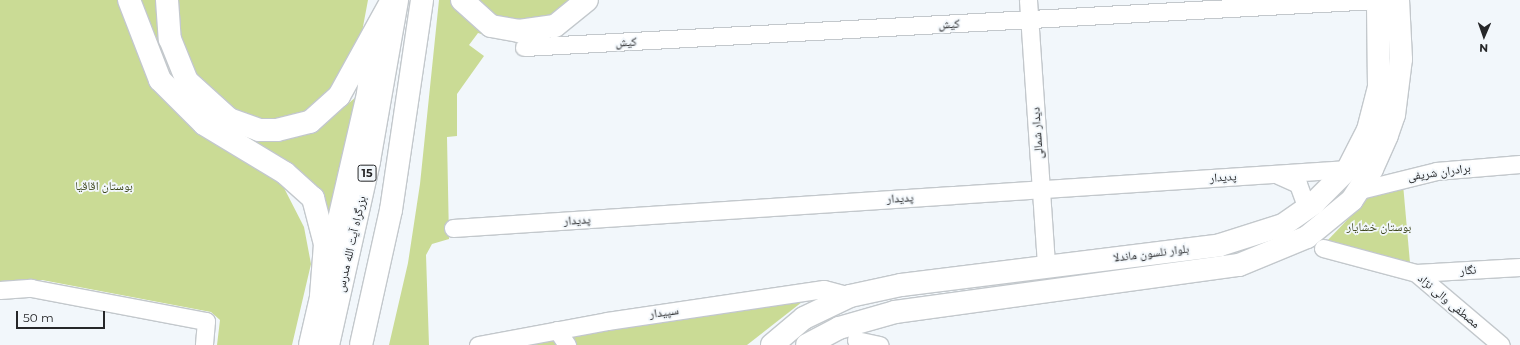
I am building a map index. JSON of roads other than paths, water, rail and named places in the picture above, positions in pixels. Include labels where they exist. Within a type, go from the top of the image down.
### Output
[{"type":"main road","points":[[129,0],[160,80],[204,124],[285,173],[313,198],[325,244],[321,296]]},
{"type":"main road","points":[[167,0],[170,39],[187,81],[223,115],[259,130],[294,128],[325,112],[350,80],[375,26],[392,0]]},
{"type":"main road","points":[[310,345],[368,94],[379,0]]},
{"type":"main road","name":"بزرگراه آیت الله مدرس","points":[[328,345],[369,161],[397,0]]},
{"type":"main road","points":[[361,345],[391,210],[409,107],[422,0]]},
{"type":"main road","points":[[462,0],[491,26],[519,31],[555,26],[576,12],[587,0]]},
{"type":"main road","name":"بلوار نلسون ماندلا","points":[[772,345],[810,314],[850,296],[901,286],[1239,241],[1283,225],[1307,209],[1348,169],[1375,112],[1381,45],[1378,0]]},
{"type":"main road","name":"بلوار نلسون ماندلا","points":[[806,345],[839,328],[894,312],[1239,265],[1307,237],[1338,214],[1360,190],[1380,154],[1394,115],[1401,59],[1398,0]]},
{"type":"main road","points":[[374,345],[411,170],[409,107]]},
{"type":"street","name":"دیدار شمالی","points":[[1028,0],[1046,266]]},
{"type":"street","name":"کیش","points":[[524,47],[1374,0]]},
{"type":"street","name":"برادران شریفی","points":[[1360,190],[1436,171],[1520,164]]},
{"type":"street","name":"پدیدار","points":[[453,228],[1348,169]]},
{"type":"street","points":[[1272,174],[1298,184],[1307,209]]},
{"type":"street","name":"مصطفی والی نژاد","points":[[1323,248],[1416,273],[1501,345]]},
{"type":"street","name":"نگار","points":[[1416,273],[1520,267]]},
{"type":"street","points":[[0,290],[30,288],[206,321],[204,345]]},
{"type":"street","name":"سپیدار","points":[[478,345],[557,330],[824,289],[850,296]]},
{"type":"street","points":[[557,330],[567,345]]},
{"type":"street","points":[[856,340],[879,345]]},
{"type":"park label","name":"بوستان اقاقیا","points":[[104,186]]},
{"type":"park label","name":"بوستان خشایار","points":[[1379,227]]}]
